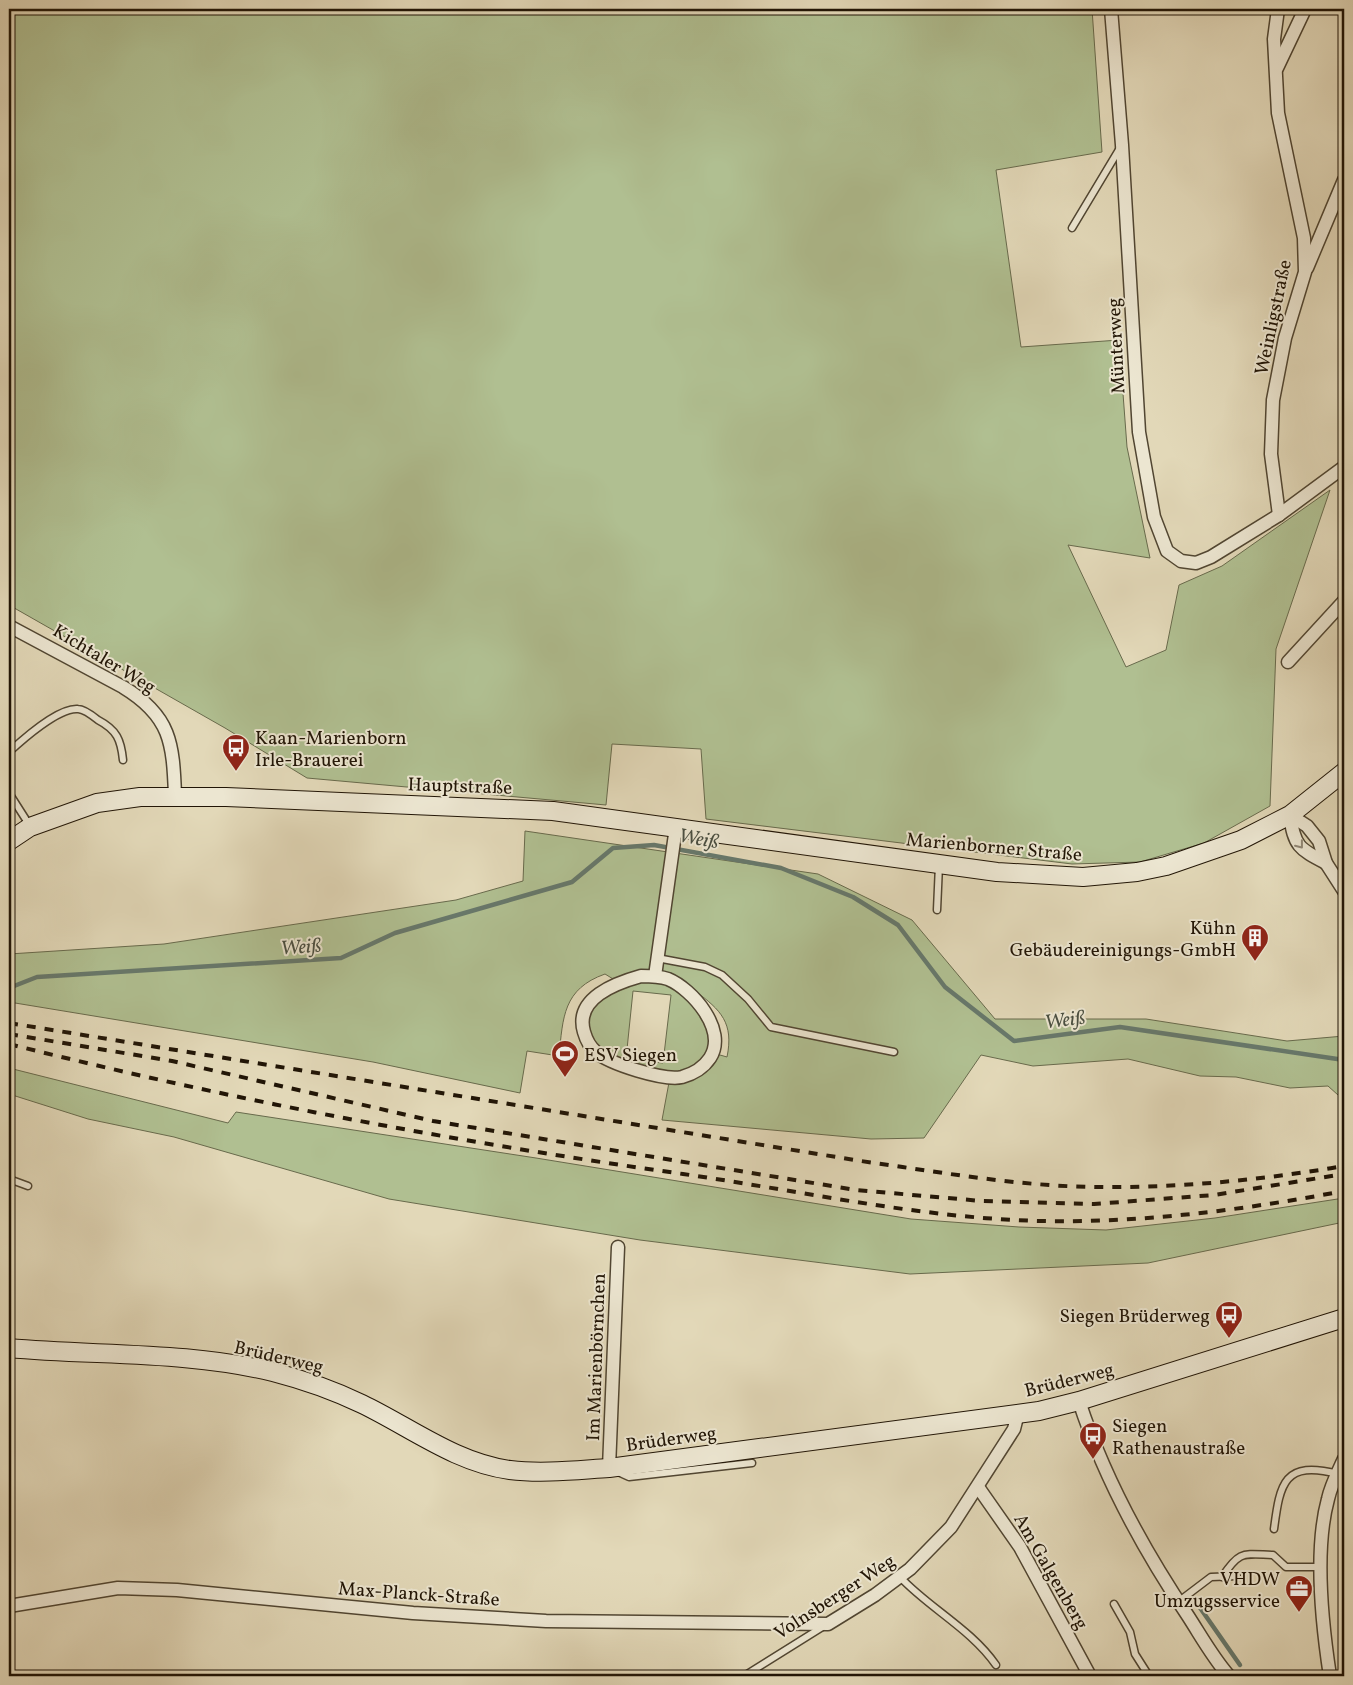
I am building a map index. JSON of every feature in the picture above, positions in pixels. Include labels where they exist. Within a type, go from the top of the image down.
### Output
[{"type":"main road","name":"Marienborner Straße","points":[[675,834],[1056,877],[1110,875],[1137,872],[1208,853],[1265,830],[1290,815],[1344,772]]},
{"type":"main road","name":"Hauptstraße","points":[[9,840],[30,828],[96,804],[140,797],[175,796],[504,808],[603,816],[675,834]]},
{"type":"main road","name":"Brüderweg","points":[[9,1348],[152,1357],[272,1372],[318,1385],[363,1404],[434,1443],[471,1460],[510,1470],[561,1472],[609,1468],[1039,1411],[1079,1401],[1344,1318]]},
{"type":"street","name":"Münterweg","points":[[1111,9],[1122,145],[1139,432],[1159,535],[1167,551],[1181,560],[1196,563],[1211,557],[1278,515]]},
{"type":"street","name":"Weinligstraße","points":[[1278,9],[1274,38],[1278,113],[1304,238],[1305,272],[1285,338],[1273,400],[1271,454],[1278,515]]},
{"type":"street","points":[[1276,70],[1305,9]]},
{"type":"street","points":[[1305,272],[1344,180]]},
{"type":"street","points":[[1278,515],[1344,467]]},
{"type":"street","points":[[1288,662],[1344,601]]},
{"type":"street","name":"Kichtaler Weg","points":[[9,626],[123,687],[141,698],[153,709],[168,735],[174,755],[175,796]]},
{"type":"street","points":[[1290,815],[1293,836],[1304,851],[1326,863]]},
{"type":"street","points":[[1290,815],[1307,826],[1320,841],[1326,863],[1344,890]]},
{"type":"street","points":[[655,976],[675,834]]},
{"type":"street","points":[[641,976],[655,976],[673,982],[690,995],[706,1016],[714,1038],[712,1053],[705,1065],[681,1077],[631,1069],[605,1058],[595,1051],[586,1038],[582,1024],[583,1014],[589,1004],[604,991],[618,983],[641,976]]},
{"type":"street","name":"Im Marienbörnchen","points":[[609,1468],[618,1247]]},
{"type":"street","points":[[1079,1401],[1105,1471],[1136,1532],[1178,1602],[1228,1676]]},
{"type":"street","name":"Volnsberger Weg","points":[[828,1624],[900,1577],[951,1527],[1014,1430],[1018,1413]]},
{"type":"street","points":[[1330,1676],[1324,1639],[1323,1521],[1328,1498],[1344,1460]]},
{"type":"street","name":"Am Galgenberg","points":[[978,1487],[1020,1547],[1090,1676]]},
{"type":"street","name":"Max-Planck-Straße","points":[[9,1606],[118,1588],[177,1590],[413,1613],[546,1621],[828,1624]]},
{"type":"lane","points":[[1072,228],[1122,145]]},
{"type":"lane","points":[[9,752],[41,726],[70,710],[79,708],[108,725],[121,741],[123,760]]},
{"type":"lane","points":[[9,793],[30,828]]},
{"type":"lane","points":[[937,910],[939,864]]},
{"type":"lane","points":[[657,958],[705,967],[722,975],[748,999],[772,1027],[894,1052]]},
{"type":"lane","points":[[9,1179],[28,1186]]},
{"type":"lane","points":[[609,1468],[629,1477],[752,1463]]},
{"type":"lane","points":[[1274,1529],[1279,1494],[1292,1475],[1301,1470],[1316,1468],[1338,1474]]},
{"type":"lane","points":[[1222,1577],[1234,1559],[1244,1554],[1273,1555],[1286,1567],[1322,1566]]},
{"type":"lane","points":[[1178,1602],[1211,1577],[1237,1576]]},
{"type":"lane","points":[[900,1577],[914,1592],[986,1650],[996,1665]]},
{"type":"lane","points":[[1114,1604],[1130,1632],[1135,1654],[1149,1676]]},
{"type":"lane","name":"Volnsberger Weg","points":[[744,1676],[828,1624]]},
{"type":"green space","points":[[9,9],[1092,9],[1102,152],[996,170],[1021,347],[1119,340],[1127,447],[1150,558],[1068,545],[1126,667],[1166,650],[1179,585],[1222,566],[1330,490],[1276,649],[1270,806],[1204,843],[1140,862],[1072,864],[706,819],[701,749],[612,744],[606,805],[307,778],[225,728],[9,605]]},
{"type":"green space","points":[[525,831],[818,874],[912,920],[995,1019],[1146,1019],[1287,1041],[1344,1036],[1344,1096],[1338,1095],[1328,1086],[1290,1088],[1236,1077],[1200,1076],[1128,1059],[1033,1066],[981,1055],[924,1138],[871,1139],[662,1120],[670,1077],[595,1051],[583,1014],[618,982],[605,974],[591,980],[573,996],[564,1017],[559,1056],[527,1051],[520,1093],[373,1062],[9,1002],[9,954],[164,944],[456,900],[523,881]],"holes":[[[633,991],[671,995],[663,1063],[626,1059]],[[695,991],[718,1011],[727,1026],[729,1035],[727,1057],[713,1053],[702,1008]]]},
{"type":"green space","points":[[9,1068],[228,1123],[236,1112],[536,1158],[911,1219],[1019,1227],[1106,1230],[1215,1218],[1344,1198],[1344,1222],[1148,1263],[910,1274],[640,1240],[389,1199],[174,1137],[88,1119],[9,1094]]},
{"type":"waterway","name":"Weiß","points":[[9,988],[37,977],[341,958],[395,933],[572,882],[613,848],[654,845],[781,868],[853,897],[898,925],[945,987],[1014,1041],[1120,1027],[1344,1060]]},
{"type":"waterway","points":[[1196,1602],[1240,1665]]},
{"type":"railway","points":[[9,1023],[861,1161],[1007,1181],[1095,1187],[1158,1186],[1251,1179],[1344,1166]]},
{"type":"railway","points":[[9,1034],[172,1061],[433,1121],[856,1190],[982,1201],[1094,1204],[1214,1195],[1344,1174]]},
{"type":"railway","points":[[9,1044],[176,1083],[429,1134],[861,1203],[950,1215],[1040,1221],[1117,1220],[1193,1214],[1344,1191]]},
{"type":"place","name":"Kaan-Marienborn Irle-Brauerei","points":[[236,772]]},
{"type":"place","name":"Kühn Gebäudereinigungs-GmbH","points":[[1255,962]]},
{"type":"place","name":"ESV Siegen","points":[[565,1078]]},
{"type":"place","name":"Siegen Brüderweg","points":[[1229,1339]]},
{"type":"place","name":"Siegen Rathenaustraße","points":[[1093,1460]]},
{"type":"place","name":"VHDW Umzugsservice","points":[[1299,1613]]}]
